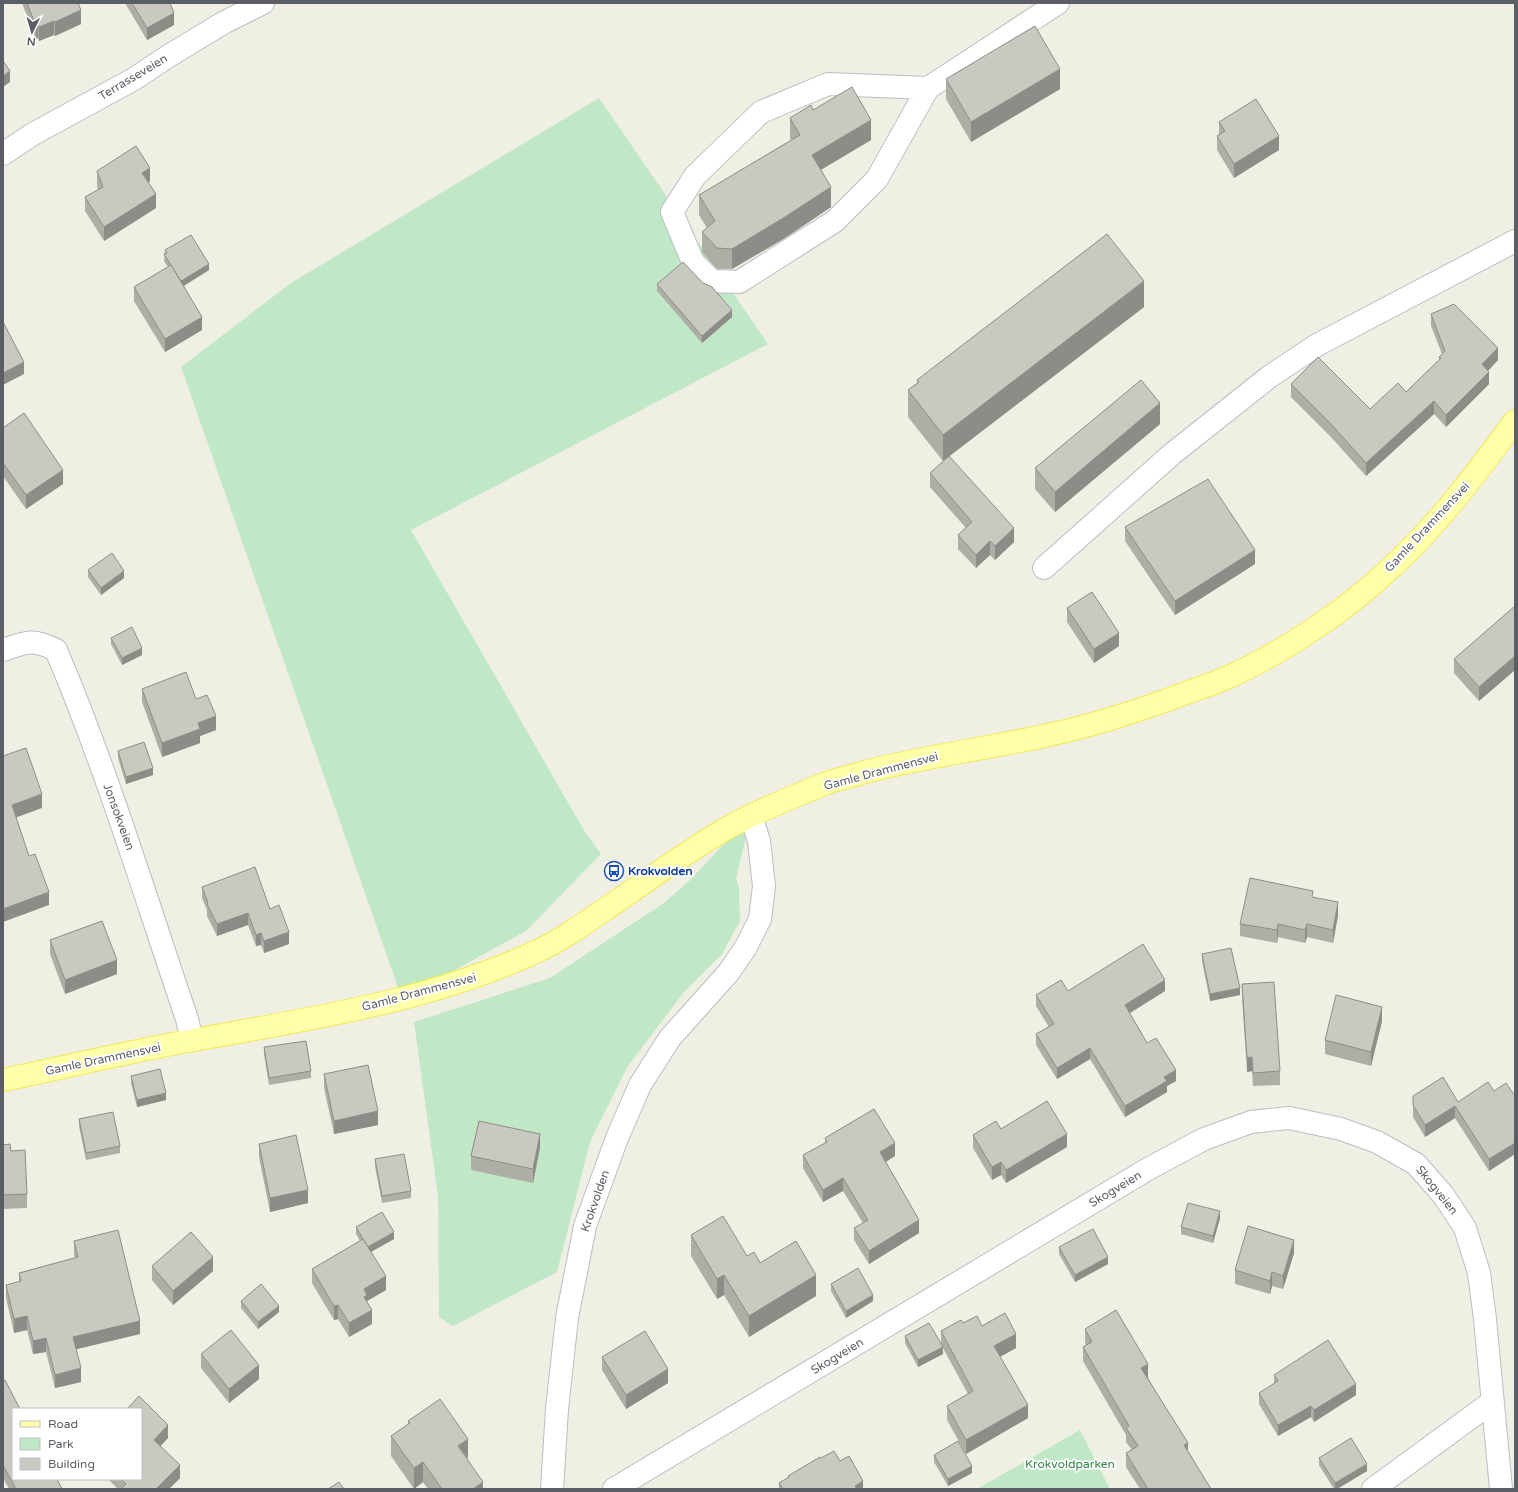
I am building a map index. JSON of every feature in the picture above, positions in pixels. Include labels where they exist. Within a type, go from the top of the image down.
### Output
[{"type":"main road","name":"Gamle Drammensvei","points":[[3,1080],[192,1040],[274,1026],[402,999],[454,985],[538,952],[577,929],[711,838],[751,816],[829,782],[942,754],[996,746],[1097,723],[1142,710],[1234,674],[1271,655],[1315,628],[1355,598],[1394,565],[1456,497],[1515,422]]},
{"type":"street","name":"Terrasseveien","points":[[3,154],[33,134],[134,79],[167,56],[223,23],[263,3]]},
{"type":"street","points":[[928,88],[828,84],[761,112],[695,176],[672,212],[693,262],[712,281],[739,282],[835,221],[877,179],[928,88],[1058,3]]},
{"type":"street","points":[[1044,568],[1172,454],[1269,377],[1317,345],[1515,241]]},
{"type":"street","name":"Jonsokveien","points":[[3,650],[26,642],[42,643],[56,650],[70,683],[136,863],[187,1019],[192,1040]]},
{"type":"street","name":"Krokvolden","points":[[552,1489],[557,1410],[567,1318],[585,1226],[617,1138],[640,1086],[670,1038],[729,972],[746,947],[760,919],[764,886],[759,841],[751,816]]},
{"type":"street","name":"Skogveien","points":[[614,1489],[1148,1169],[1204,1139],[1251,1122],[1290,1118],[1341,1129],[1377,1142],[1416,1164],[1444,1196],[1465,1228],[1479,1274],[1485,1319],[1501,1489]]},
{"type":"street","points":[[1372,1489],[1492,1402]]},
{"type":"green space","points":[[599,98],[768,344],[411,530],[585,832],[601,854],[526,931],[402,999],[181,367],[291,283]]},
{"type":"green space","points":[[751,816],[736,878],[739,887],[740,921],[722,954],[684,992],[628,1066],[590,1142],[557,1272],[453,1326],[439,1317],[438,1196],[414,1022],[550,978],[664,903],[689,881]]},
{"type":"green space","name":"Krokvoldparken","points":[[1080,1430],[1110,1489],[977,1489]]},
{"type":"building","points":[[27,3],[78,3],[81,10],[55,22],[54,21],[39,27],[38,25],[36,26]]},
{"type":"building","points":[[132,3],[170,3],[174,13],[147,28]]},
{"type":"building","points":[[1035,26],[1060,69],[971,122],[946,79]]},
{"type":"building","points":[[3,61],[10,71],[3,76]]},
{"type":"building","points":[[852,87],[871,120],[812,155],[831,187],[732,249],[717,248],[702,232],[715,221],[699,195],[800,135],[790,118],[811,105],[813,110]]},
{"type":"building","points":[[1256,99],[1279,136],[1234,164],[1217,136],[1225,131],[1219,122]]},
{"type":"building","points":[[136,146],[150,168],[142,173],[156,194],[104,227],[85,197],[103,187],[97,171]]},
{"type":"building","points":[[1107,234],[1144,281],[943,435],[908,390],[919,382],[917,380]]},
{"type":"building","points":[[191,235],[209,264],[181,281],[164,254],[167,253],[165,250]]},
{"type":"building","points":[[683,262],[703,283],[712,287],[732,310],[702,336],[657,284]]},
{"type":"building","points":[[171,265],[202,317],[165,339],[134,287]]},
{"type":"building","points":[[1454,304],[1498,348],[1482,364],[1489,372],[1446,415],[1434,401],[1366,463],[1330,423],[1291,384],[1318,357],[1370,409],[1398,383],[1406,392],[1441,358],[1439,357],[1445,351],[1431,314]]},
{"type":"building","points":[[3,322],[24,362],[3,373]]},
{"type":"building","points":[[1141,380],[1160,403],[1055,492],[1035,468]]},
{"type":"building","points":[[24,413],[63,470],[26,495],[3,463],[3,428]]},
{"type":"building","points":[[949,456],[1014,528],[995,546],[990,541],[976,555],[958,535],[972,522],[930,473]]},
{"type":"building","points":[[1208,479],[1255,550],[1175,601],[1125,527]]},
{"type":"building","points":[[112,553],[124,571],[101,588],[88,570]]},
{"type":"building","points":[[1092,592],[1119,633],[1094,649],[1067,608]]},
{"type":"building","points":[[1515,606],[1515,656],[1479,687],[1454,659]]},
{"type":"building","points":[[132,627],[142,648],[122,658],[111,638]]},
{"type":"building","points":[[186,672],[196,699],[207,695],[216,716],[198,723],[200,729],[162,743],[142,689]]},
{"type":"building","points":[[144,742],[153,768],[126,777],[118,751]]},
{"type":"building","points":[[26,748],[42,794],[12,805],[29,856],[35,854],[49,892],[3,909],[3,756]]},
{"type":"building","points":[[255,867],[270,909],[279,905],[289,932],[264,941],[261,933],[256,935],[248,913],[217,924],[207,904],[208,903],[202,887]]},
{"type":"building","points":[[1250,878],[1313,891],[1312,897],[1338,902],[1333,930],[1307,924],[1305,930],[1278,924],[1277,930],[1240,924]]},
{"type":"building","points":[[102,921],[117,960],[65,980],[50,940]]},
{"type":"building","points":[[1143,944],[1165,980],[1125,1005],[1147,1043],[1156,1038],[1176,1070],[1164,1077],[1167,1081],[1125,1106],[1090,1048],[1057,1068],[1036,1034],[1054,1024],[1036,995],[1061,980],[1068,991]]},
{"type":"building","points":[[1231,948],[1240,988],[1210,994],[1202,954]]},
{"type":"building","points":[[1274,982],[1280,1071],[1253,1073],[1252,1057],[1247,1058],[1242,984]]},
{"type":"building","points":[[1336,995],[1382,1007],[1371,1052],[1325,1040]]},
{"type":"building","points":[[306,1041],[311,1071],[269,1078],[264,1047]]},
{"type":"building","points":[[368,1065],[378,1111],[334,1121],[324,1074]]},
{"type":"building","points":[[160,1069],[166,1093],[137,1100],[131,1076]]},
{"type":"building","points":[[1443,1077],[1458,1102],[1488,1082],[1494,1091],[1506,1083],[1515,1096],[1515,1143],[1489,1159],[1455,1106],[1425,1125],[1413,1105],[1413,1096]]},
{"type":"building","points":[[1047,1101],[1067,1134],[1006,1170],[1001,1162],[992,1167],[973,1135],[996,1121],[1001,1129]]},
{"type":"building","points":[[874,1109],[895,1143],[880,1152],[919,1220],[869,1251],[854,1228],[868,1220],[843,1178],[823,1190],[803,1155],[827,1142],[825,1138]]},
{"type":"building","points":[[113,1112],[120,1146],[86,1153],[79,1119]]},
{"type":"building","points":[[479,1121],[540,1134],[533,1169],[471,1156]]},
{"type":"building","points":[[296,1135],[308,1190],[270,1198],[259,1144]]},
{"type":"building","points":[[10,1144],[11,1151],[25,1150],[27,1194],[3,1195],[3,1145]]},
{"type":"building","points":[[404,1154],[411,1191],[382,1196],[375,1159]]},
{"type":"building","points":[[1188,1203],[1220,1211],[1213,1236],[1181,1227]]},
{"type":"building","points":[[382,1212],[394,1232],[368,1247],[356,1227]]},
{"type":"building","points":[[723,1216],[747,1256],[754,1252],[760,1263],[796,1241],[816,1275],[749,1316],[724,1275],[717,1279],[691,1235]]},
{"type":"building","points":[[1248,1226],[1294,1240],[1283,1276],[1272,1272],[1270,1281],[1235,1270]]},
{"type":"building","points":[[1093,1229],[1108,1257],[1075,1275],[1059,1247]]},
{"type":"building","points":[[118,1230],[140,1321],[73,1337],[81,1368],[55,1375],[46,1338],[33,1341],[27,1316],[14,1319],[6,1285],[21,1281],[19,1273],[78,1257],[74,1241]]},
{"type":"building","points":[[191,1232],[213,1257],[173,1291],[152,1266]]},
{"type":"building","points":[[363,1239],[386,1276],[364,1289],[367,1295],[364,1297],[372,1310],[349,1323],[338,1305],[334,1306],[312,1269]]},
{"type":"building","points":[[858,1268],[873,1295],[846,1311],[831,1284]]},
{"type":"building","points":[[261,1284],[279,1306],[258,1322],[241,1301]]},
{"type":"building","points":[[1116,1310],[1148,1364],[1141,1368],[1188,1443],[1184,1445],[1211,1489],[1148,1489],[1126,1453],[1138,1446],[1126,1428],[1129,1426],[1083,1347],[1092,1342],[1085,1329]]},
{"type":"building","points":[[1005,1313],[1016,1334],[994,1346],[1028,1405],[966,1440],[947,1406],[973,1391],[941,1331],[961,1320],[963,1323],[977,1316],[982,1326]]},
{"type":"building","points":[[929,1323],[943,1347],[918,1360],[905,1336]]},
{"type":"building","points":[[231,1330],[259,1365],[229,1389],[201,1354]]},
{"type":"building","points":[[645,1331],[668,1369],[626,1395],[602,1357]]},
{"type":"building","points":[[1328,1340],[1356,1384],[1314,1410],[1311,1406],[1278,1425],[1259,1393],[1278,1381],[1274,1375]]},
{"type":"building","points":[[5,1380],[19,1408],[12,1408],[12,1480],[58,1480],[62,1489],[16,1489],[3,1465],[3,1381]]},
{"type":"building","points":[[139,1396],[168,1425],[154,1440],[180,1465],[156,1489],[121,1489],[126,1484],[122,1480],[142,1480],[142,1408],[128,1408]]},
{"type":"building","points":[[440,1399],[468,1439],[458,1446],[483,1482],[473,1489],[442,1489],[423,1462],[414,1468],[391,1436],[410,1423],[408,1421]]},
{"type":"building","points":[[1351,1438],[1367,1464],[1335,1483],[1319,1458]]},
{"type":"building","points":[[958,1441],[972,1466],[948,1479],[934,1455]]},
{"type":"building","points":[[834,1451],[840,1461],[849,1456],[863,1481],[855,1486],[857,1489],[783,1489],[779,1483],[820,1457],[821,1458]]},
{"type":"building","points":[[339,1482],[344,1489],[328,1489]]},
{"type":"place","name":"Krokvolden","points":[[614,871]]}]
